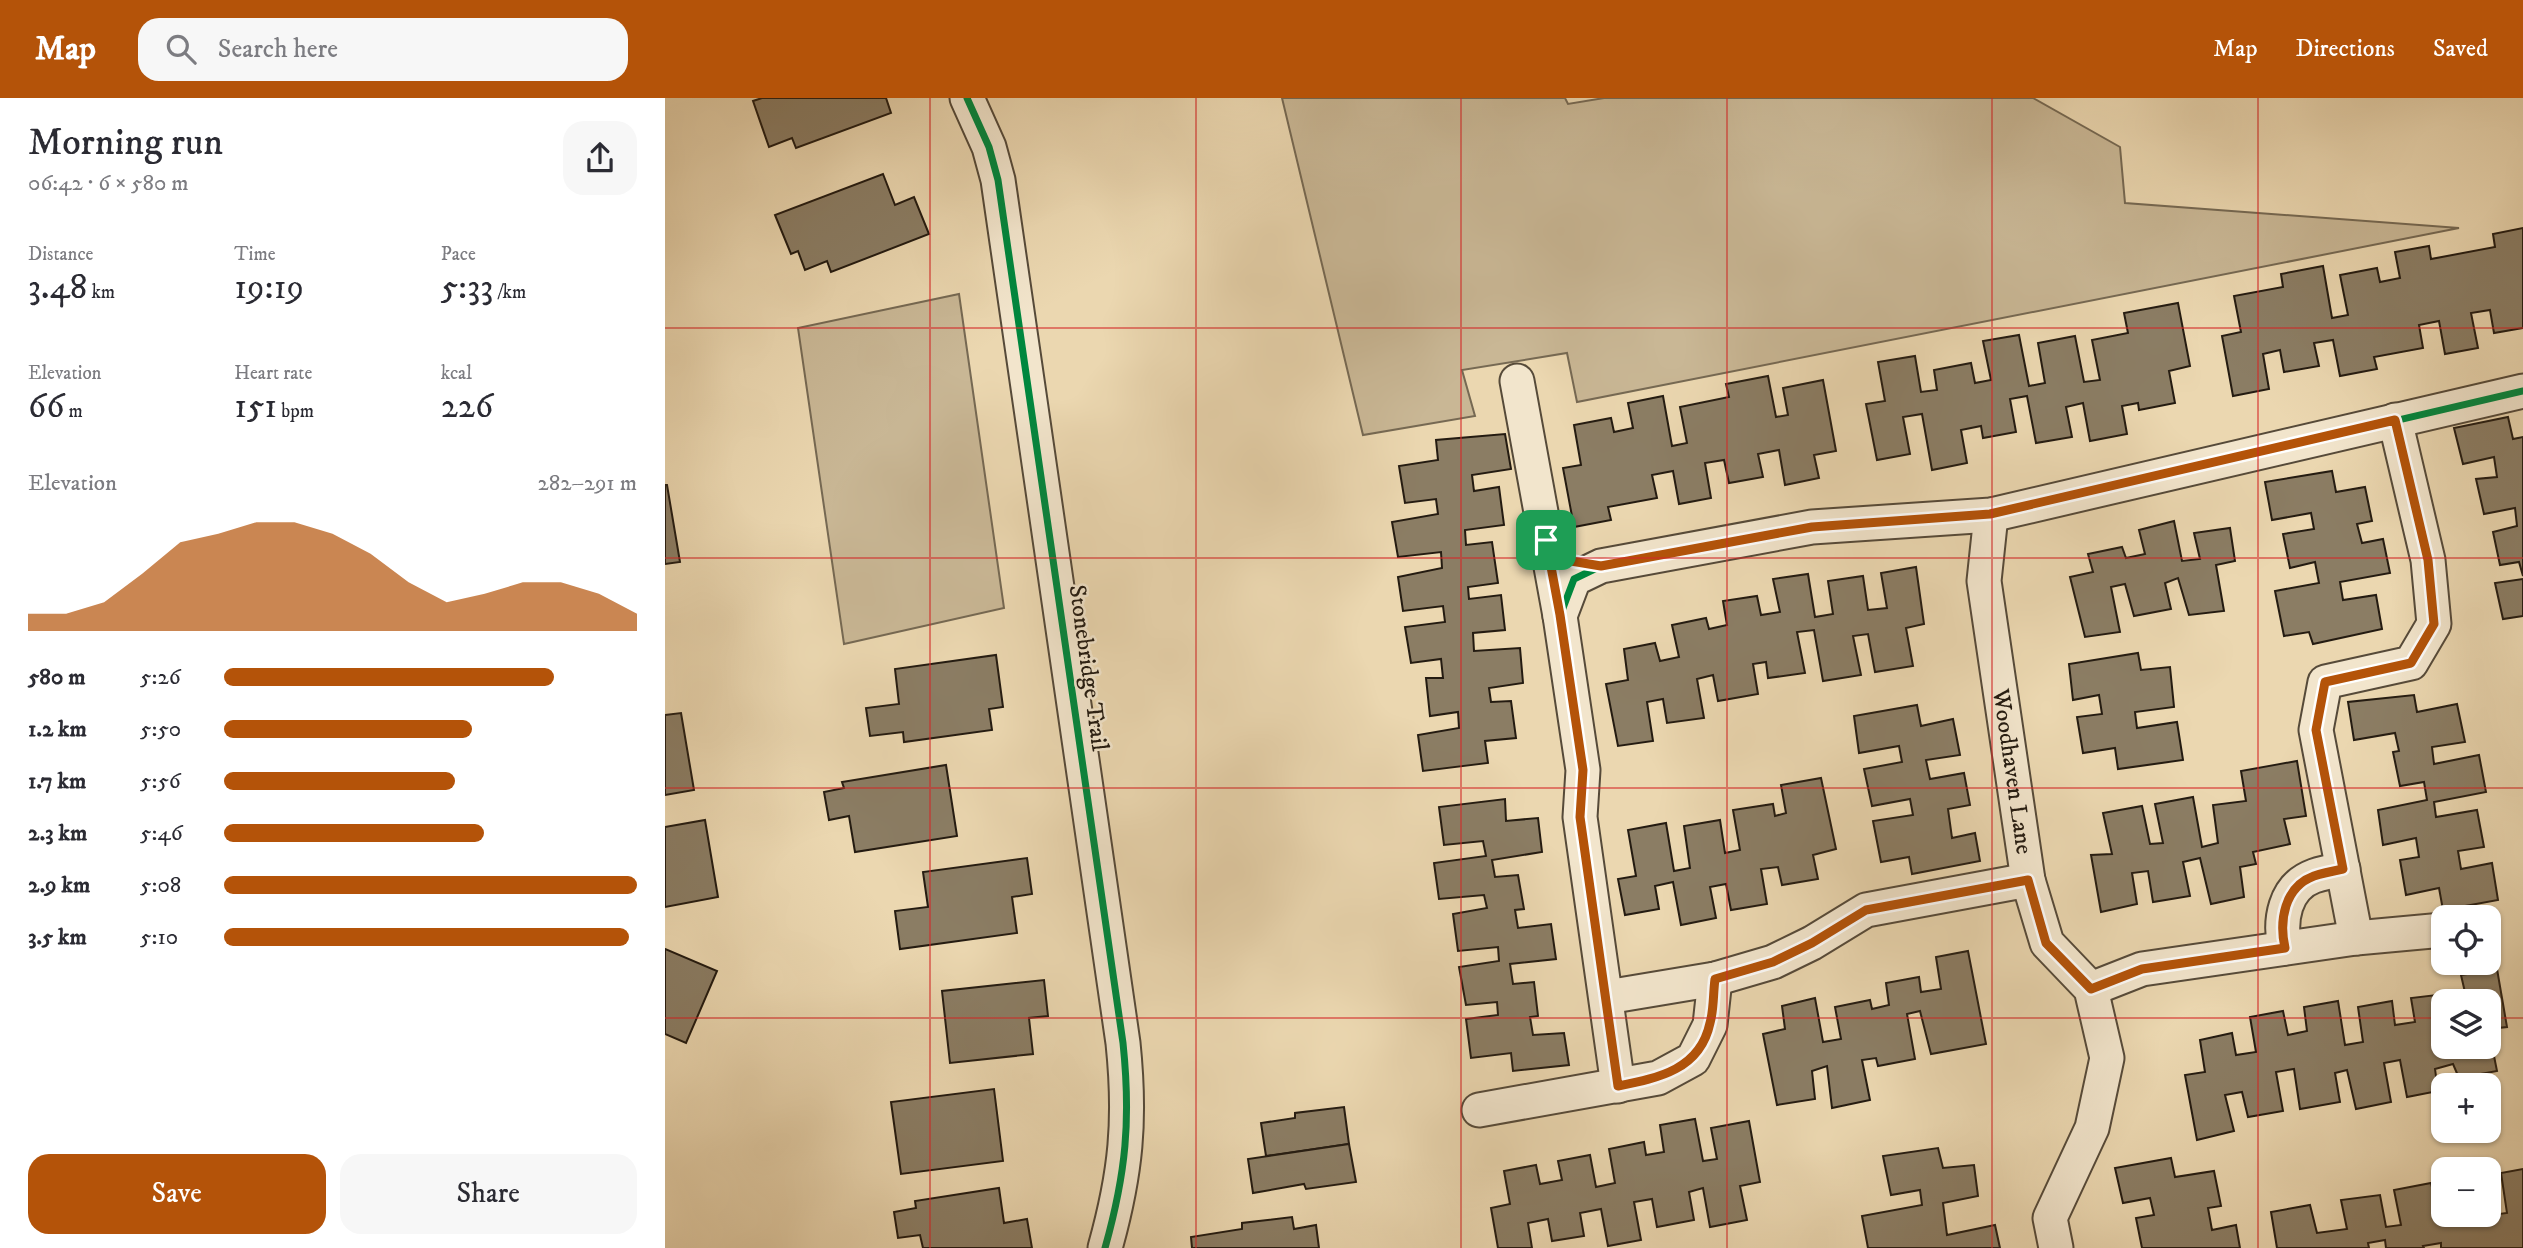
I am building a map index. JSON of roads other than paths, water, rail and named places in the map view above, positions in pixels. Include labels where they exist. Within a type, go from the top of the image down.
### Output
[{"type":"street","name":"Stonebridge Trail","points":[[967,98],[989,147],[998,180],[1123,1043],[1128,1109],[1125,1159],[1118,1201],[1105,1248]]},
{"type":"street","points":[[1517,381],[1560,615],[1583,770],[1580,817],[1618,1086]]},
{"type":"street","points":[[1560,615],[1588,573],[1812,527],[1990,514],[2523,391]]},
{"type":"street","points":[[2356,938],[2316,730],[2325,682],[2411,663],[2434,624],[2428,560],[2395,420]]},
{"type":"street","name":"Woodhaven Lane","points":[[1990,514],[1984,581],[2028,880],[2046,943],[2091,989]]},
{"type":"street","points":[[1546,540],[1588,573]]},
{"type":"street","points":[[2285,948],[2281,931],[2284,912],[2292,892],[2312,876],[2343,869]]},
{"type":"street","points":[[1607,997],[1715,979],[1773,962],[1812,943],[1866,910],[2028,880]]},
{"type":"street","points":[[2056,1248],[2050,1217],[2092,1128],[2107,1058],[2091,989],[2142,969],[2356,938],[2431,931]]},
{"type":"street","points":[[1479,1110],[1658,1078],[1693,1059],[1710,1025],[1715,979]]}]
